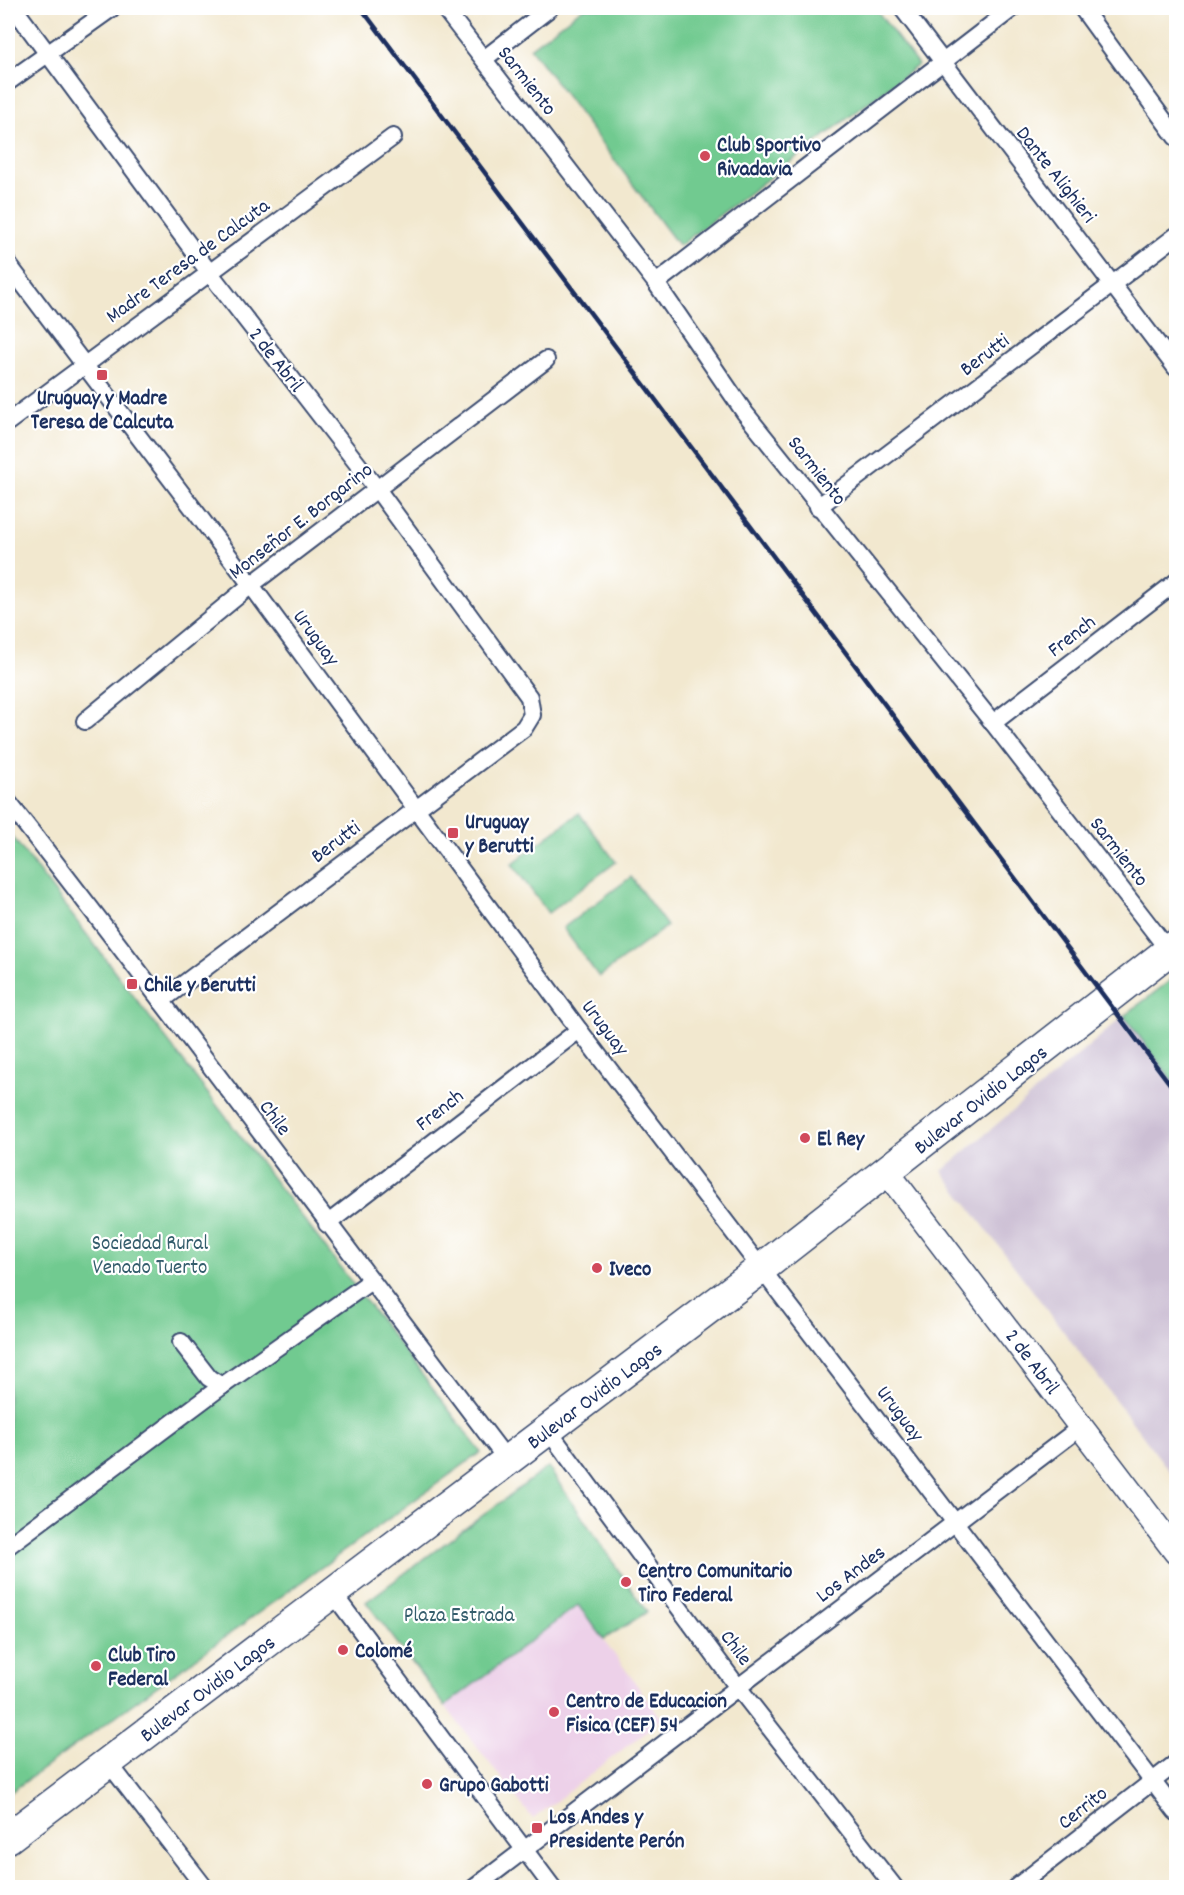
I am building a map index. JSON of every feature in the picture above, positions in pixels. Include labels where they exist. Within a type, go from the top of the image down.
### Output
[{"type":"highway","name":"Bulevar Ovidio Lagos","points":[[8,1838],[762,1268],[1173,948]]},
{"type":"main road","name":"2 de Abril","points":[[887,1172],[1176,1552]]},
{"type":"street","name":"2 de Abril","points":[[14,8],[209,272],[377,489],[529,697],[532,715]]},
{"type":"street","points":[[8,82],[112,8]]},
{"type":"street","name":"Sarmiento","points":[[444,8],[656,283],[745,413],[1173,948]]},
{"type":"street","points":[[483,59],[550,8]]},
{"type":"street","name":"Dante Alighieri","points":[[902,8],[1176,368]]},
{"type":"street","points":[[656,283],[1013,8]]},
{"type":"street","points":[[1082,8],[1176,137]]},
{"type":"street","name":"Madre Teresa de Calcuta","points":[[8,422],[83,364],[393,137]]},
{"type":"street","name":"Berutti","points":[[818,507],[1176,236]]},
{"type":"street","name":"Uruguay","points":[[8,264],[251,585],[414,810],[579,1030],[1176,1812]]},
{"type":"street","name":"Monseñor E. Borgarino","points":[[85,721],[251,585],[546,360]]},
{"type":"street","name":"French","points":[[993,723],[1176,582]]},
{"type":"street","name":"Berutti","points":[[161,1000],[524,728],[532,715]]},
{"type":"street","name":"Chile","points":[[8,802],[161,1000],[327,1224],[507,1460]]},
{"type":"street","name":"French","points":[[327,1224],[579,1030]]},
{"type":"street","points":[[8,1546],[222,1386],[371,1281]]},
{"type":"street","points":[[181,1342],[209,1378],[222,1386]]},
{"type":"street","name":"Los Andes","points":[[474,1887],[1082,1426]]},
{"type":"street","name":"Chile","points":[[548,1430],[737,1686],[895,1887]]},
{"type":"street","points":[[332,1592],[553,1887]]},
{"type":"street","points":[[108,1762],[205,1887]]},
{"type":"street","name":"Cerrito","points":[[1015,1887],[1176,1763]]},
{"type":"shaded area","points":[[1124,1016],[1176,1085],[1176,1480],[942,1171]]},
{"type":"shaded area","name":"Centro de Educacion Fisica (CEF) 54","points":[[578,1605],[662,1719],[533,1819],[445,1706]]},
{"type":"green space","name":"Club Sportivo Rivadavia","points":[[583,8],[875,8],[918,65],[679,246],[530,48]]},
{"type":"green space","points":[[579,813],[616,862],[548,913],[512,864]]},
{"type":"green space","name":"Sociedad Rural Venado Tuerto","points":[[8,831],[481,1452],[8,1794]]},
{"type":"green space","points":[[631,877],[667,926],[599,977],[563,928]]},
{"type":"green space","points":[[1176,976],[1176,1085],[1124,1016]]},
{"type":"green space","name":"Plaza Estrada","points":[[548,1467],[647,1612],[604,1639],[578,1605],[445,1706],[366,1602]]},
{"type":"railway","points":[[361,8],[1176,1092]]},
{"type":"place","name":"Club Sportivo Rivadavia","points":[[705,156]]},
{"type":"place","name":"Uruguay y Madre Teresa de Calcuta","points":[[102,375]]},
{"type":"place","name":"Uruguay y Berutti","points":[[453,833]]},
{"type":"place","name":"Chile y Berutti","points":[[132,984]]},
{"type":"place","name":"El Rey","points":[[805,1138]]},
{"type":"place","name":"Iveco","points":[[597,1268]]},
{"type":"place","name":"Centro Comunitario Tiro Federal","points":[[626,1582]]},
{"type":"place","name":"Colomé","points":[[343,1650]]},
{"type":"place","name":"Club Tiro Federal","points":[[96,1666]]},
{"type":"place","name":"Centro de Educacion Fisica (CEF) 54","points":[[554,1712]]},
{"type":"place","name":"Grupo Gabotti","points":[[427,1784]]},
{"type":"place","name":"Los Andes y Presidente Perón","points":[[537,1828]]}]
